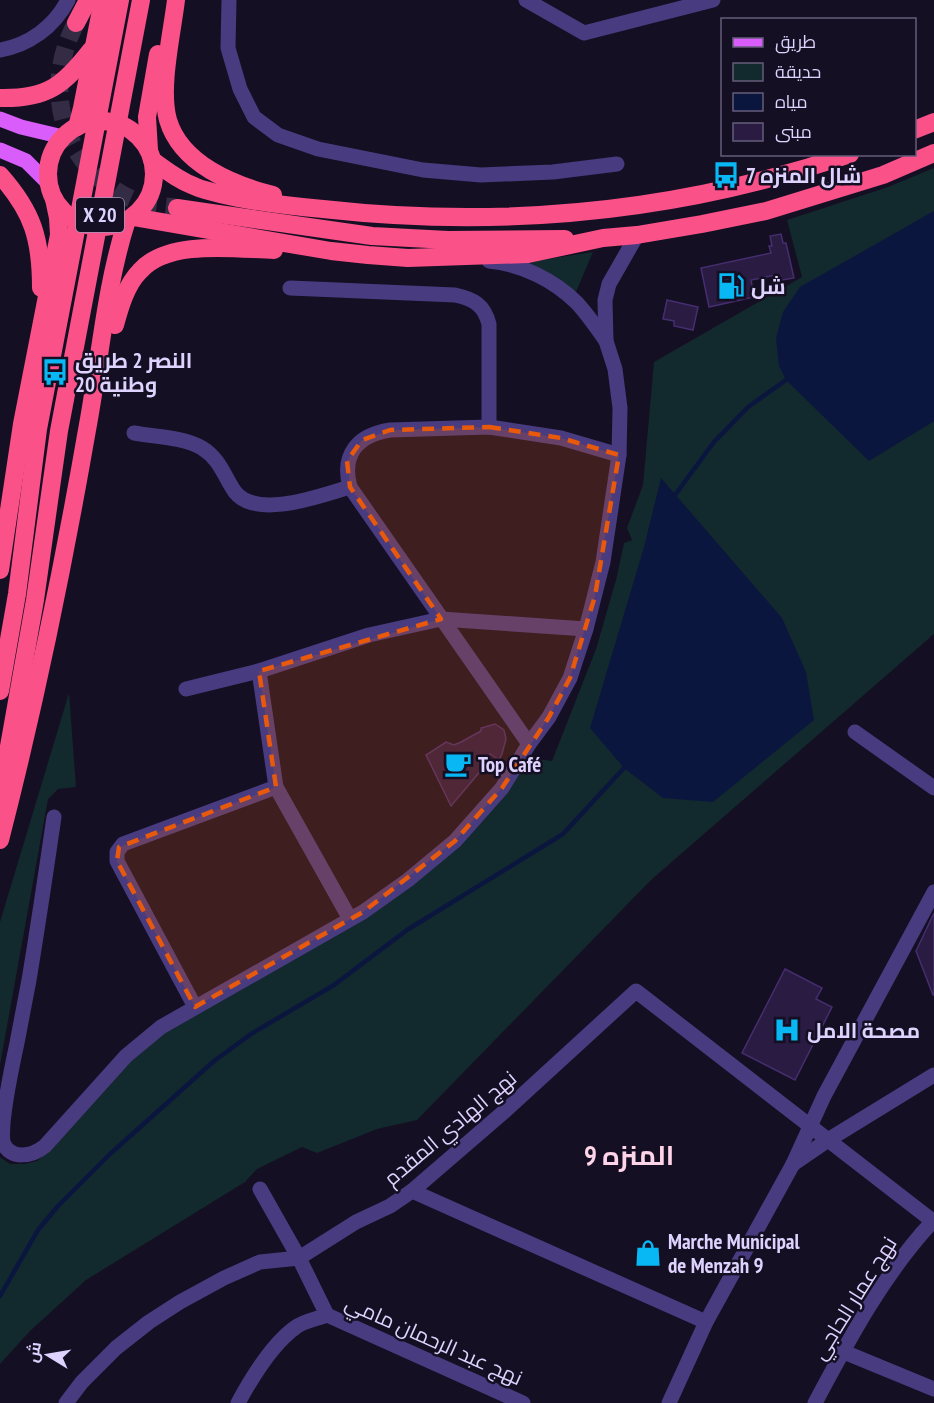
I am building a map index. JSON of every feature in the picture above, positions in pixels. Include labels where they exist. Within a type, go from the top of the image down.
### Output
[{"type":"highway","points":[[76,23],[87,0]]},
{"type":"highway","points":[[0,570],[22,424],[59,235],[48,166],[53,150],[70,132],[82,108],[103,0]]},
{"type":"highway","name":"X 20","points":[[0,691],[17,594],[38,429],[120,0]]},
{"type":"highway","name":"X 20","points":[[0,797],[35,600],[59,431],[141,0]]},
{"type":"highway","points":[[51,191],[64,213],[78,222],[95,227],[111,226],[130,218],[144,205],[151,191],[154,176],[147,117],[169,0]]},
{"type":"highway","points":[[176,0],[166,82],[166,105],[168,120],[183,149],[195,161],[217,174],[258,191],[339,211]]},
{"type":"highway","points":[[0,98],[36,96],[58,86],[76,70],[94,46]]},
{"type":"highway","points":[[70,132],[93,121],[110,121],[126,127],[139,136],[150,155],[174,177],[196,188],[253,202],[387,216],[460,218],[559,215],[634,206],[696,195],[774,177],[843,156]]},
{"type":"highway","points":[[916,130],[934,122]]},
{"type":"highway","points":[[177,208],[372,236],[448,240],[603,238],[637,235],[766,211],[883,175],[934,153]]},
{"type":"highway","points":[[0,175],[24,206],[33,222],[39,248],[40,324]]},
{"type":"highway","points":[[130,218],[331,251],[408,258],[528,254],[603,238]]},
{"type":"highway","points":[[0,840],[50,631],[88,429],[118,250],[130,218]]},
{"type":"highway","points":[[88,429],[119,309],[128,288],[140,271],[153,260],[186,250],[331,251]]},
{"type":"main road","points":[[0,119],[21,127],[70,132]]},
{"type":"main road","points":[[0,150],[26,161],[51,191]]},
{"type":"street","points":[[0,50],[14,48],[35,38],[50,24],[68,0]]},
{"type":"street","points":[[229,0],[228,48],[240,89],[254,117],[278,135],[318,149],[423,170],[481,175],[552,172],[617,164]]},
{"type":"street","points":[[526,0],[584,33],[713,0]]},
{"type":"street","points":[[54,818],[29,979],[2,1115],[2,1141],[7,1148],[17,1154],[26,1155],[37,1152],[54,1138],[126,1056],[161,1027],[350,920],[408,880],[455,841],[502,788],[549,717],[570,678],[586,629],[603,562],[619,455],[620,408],[615,369],[606,341],[605,300],[609,284],[637,235]]},
{"type":"street","points":[[446,257],[501,262],[524,268],[553,284],[576,303],[606,341]]},
{"type":"street","points":[[290,288],[455,295],[479,303],[486,312],[489,324],[489,427]]},
{"type":"street","points":[[529,744],[350,487],[346,473],[347,461],[362,440],[375,432],[489,427],[561,438],[619,455]]},
{"type":"street","points":[[134,433],[201,447],[216,459],[236,493],[254,504],[293,503],[350,487]]},
{"type":"street","points":[[186,689],[259,671],[369,635],[441,619],[586,629]]},
{"type":"street","points":[[259,671],[276,786],[350,920]]},
{"type":"street","points":[[855,732],[934,788]]},
{"type":"street","points":[[195,1006],[122,871],[117,861],[117,852],[119,847],[134,840],[276,786]]},
{"type":"street","points":[[669,1403],[706,1322],[793,1164],[809,1126],[934,892]]},
{"type":"street","name":"نهج الهادي المقدم","points":[[66,1403],[82,1382],[116,1348],[149,1322],[180,1302],[260,1262],[299,1258],[356,1222],[390,1206],[412,1191],[498,1118],[636,992],[809,1126]]},
{"type":"street","points":[[793,1164],[934,1075]]},
{"type":"street","points":[[809,1126],[934,1221]]},
{"type":"street","name":"نهج عبد الرحمان مامي","points":[[260,1189],[299,1258],[327,1315],[523,1403]]},
{"type":"street","points":[[412,1191],[706,1322]]},
{"type":"street","name":"نهج عمار الحاجي","points":[[815,1403],[889,1275],[911,1245],[934,1221]]},
{"type":"street","points":[[238,1403],[251,1379],[269,1355],[296,1327],[327,1315]]},
{"type":"street","points":[[844,1352],[934,1389]]},
{"type":"highlighted area","points":[[489,427],[561,438],[619,455],[595,596],[570,678],[549,717],[502,788],[455,841],[363,912],[195,1007],[117,861],[119,847],[276,787],[259,671],[441,619],[350,487],[347,461],[362,440],[390,430]]},
{"type":"green space","points":[[934,168],[934,211],[917,221],[869,460],[934,421],[934,634],[651,880],[417,1120],[377,1129],[317,1153],[302,1147],[257,1169],[245,1182],[86,1280],[30,1331],[0,1364],[0,1157],[10,1164],[37,1161],[55,1144],[102,1088],[161,1031],[340,933],[498,799],[531,758],[552,761],[596,649],[624,543],[632,540],[627,528],[643,485],[654,362],[802,277],[787,220],[888,187]]},
{"type":"green space","points":[[593,252],[576,292],[528,262]]},
{"type":"green space","points":[[69,693],[76,787],[58,789],[48,799],[0,1065],[0,922]]},
{"type":"water","points":[[934,211],[934,421],[869,461],[786,380],[779,366],[776,338],[783,312],[800,287]]},
{"type":"water","points":[[661,478],[782,618],[806,672],[814,720],[713,802],[663,798],[624,768],[590,728],[644,547]]},
{"type":"building","points":[[781,234],[783,243],[786,243],[794,278],[777,281],[776,275],[751,280],[754,297],[709,307],[701,268],[771,253],[770,236]]},
{"type":"building","points":[[667,300],[698,307],[693,330],[674,326],[674,321],[663,319]]},
{"type":"building","name":"Top Café","points":[[495,724],[504,730],[506,739],[499,760],[490,754],[483,768],[451,806],[426,755],[446,742],[454,745],[481,731],[481,728]]},
{"type":"building","points":[[934,913],[934,995],[933,995],[916,951]]},
{"type":"building","name":"مصحة الامل","points":[[785,969],[822,988],[816,999],[832,1007],[795,1080],[742,1053]]},
{"type":"waterway","points":[[675,495],[714,442],[748,407],[786,380]]},
{"type":"waterway","points":[[0,1296],[38,1230],[58,1206],[110,1154],[214,1061],[251,1034],[334,985],[407,930],[563,834],[624,768]]},
{"type":"tunnel","points":[[76,23],[67,43],[59,83],[64,123],[72,142],[83,160],[97,176],[117,192],[145,203],[177,208]]},
{"type":"place","name":"شال المنزه 7","points":[[726,175]]},
{"type":"place","name":"شل","points":[[731,286]]},
{"type":"place","name":"النصر 2 طريق وطنية 20","points":[[55,372]]},
{"type":"place","name":"Top Café","points":[[458,764]]},
{"type":"place","name":"مصحة الامل","points":[[787,1030]]},
{"type":"place","name":"Marche Municipal de Menzah 9","points":[[648,1253]]},
{"type":"district","name":"المنزه 9","points":[[629,1155]]}]
